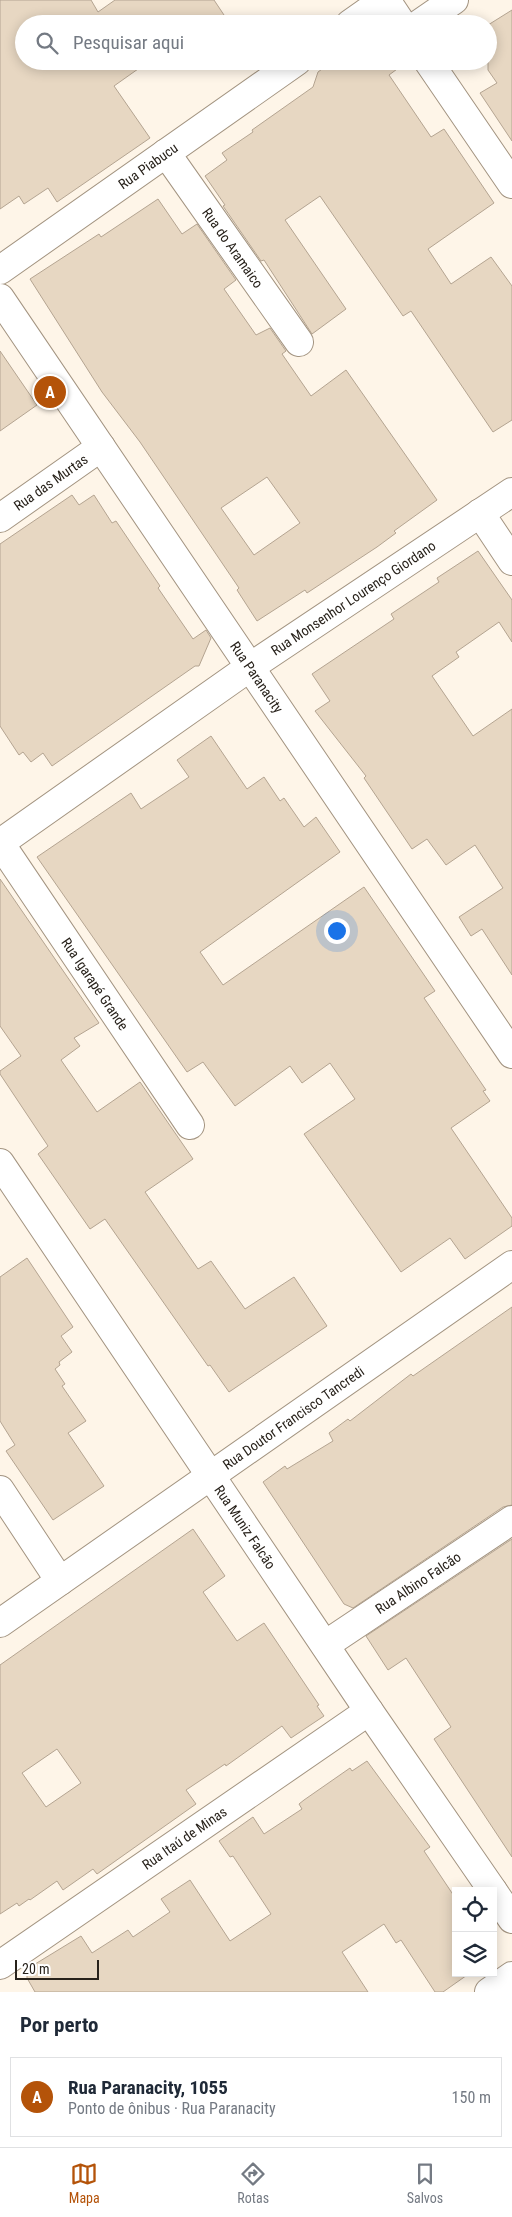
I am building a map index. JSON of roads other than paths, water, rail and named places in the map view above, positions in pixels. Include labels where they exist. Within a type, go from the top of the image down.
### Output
[{"type":"street","points":[[363,15],[385,0],[396,15]]},
{"type":"street","points":[[432,15],[454,0]]},
{"type":"street","name":"Rua Piabucu","points":[[0,270],[284,70]]},
{"type":"street","points":[[434,70],[512,184]]},
{"type":"street","name":"Rua do Aramaico","points":[[166,153],[299,342]]},
{"type":"street","name":"Rua Paranacity","points":[[0,298],[512,1054]]},
{"type":"street","name":"Rua das Murtas","points":[[0,518],[101,447]]},
{"type":"street","name":"Rua Monsenhor Lourenço Giordano","points":[[0,843],[250,667],[512,492]]},
{"type":"street","points":[[480,514],[512,561]]},
{"type":"street","name":"Rua Igarapé Grande","points":[[0,843],[190,1125]]},
{"type":"street","name":"Rua Muniz Falcão","points":[[0,1163],[490,1887]]},
{"type":"street","name":"Rua Doutor Francisco Tancredi","points":[[0,1623],[210,1474],[512,1265]]},
{"type":"street","points":[[0,1490],[60,1581]]},
{"type":"street","name":"Rua Albino Falcão","points":[[325,1645],[512,1520]]},
{"type":"street","name":"Rua Itaú de Minas","points":[[0,1965],[369,1710]]},
{"type":"street","name":"Rua Muniz Falcão","points":[[497,1897],[512,1919]]},
{"type":"street","points":[[489,1992],[512,1976]]},
{"type":"place","name":"Rua Paranacity, 1055","points":[[50,392]]}]
